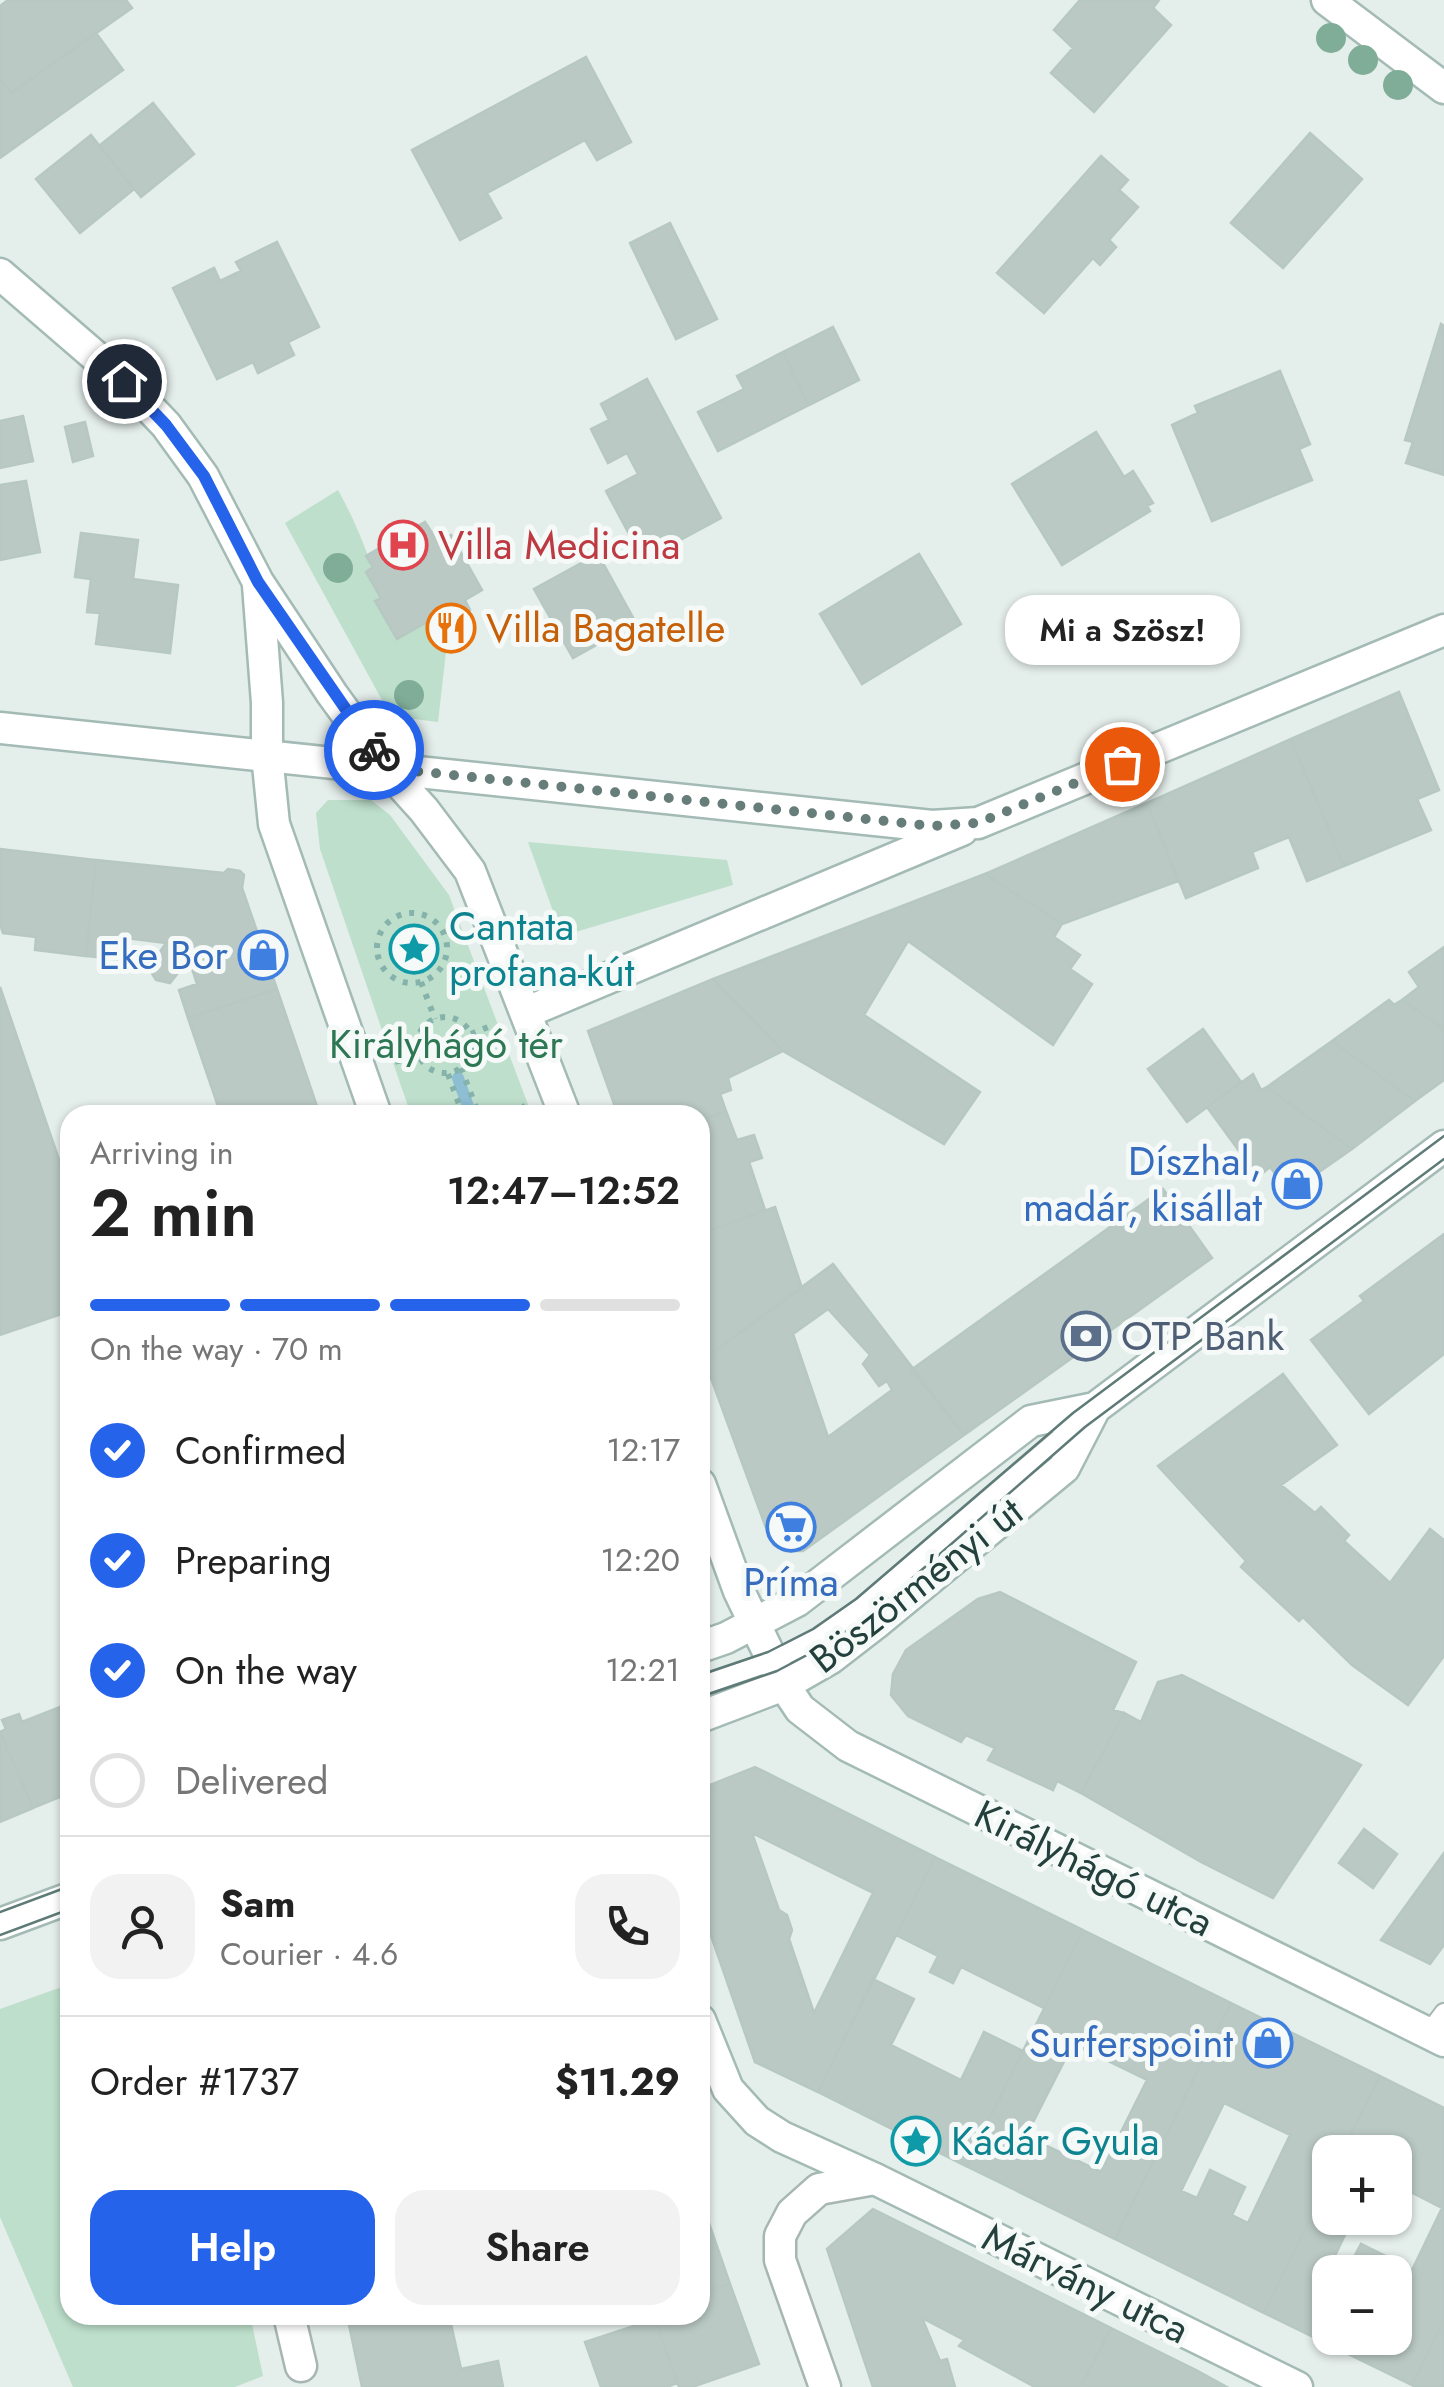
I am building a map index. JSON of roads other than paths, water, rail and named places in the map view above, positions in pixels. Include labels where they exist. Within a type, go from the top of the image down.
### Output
[{"type":"street","points":[[1327,0],[1444,88]]},
{"type":"street","points":[[0,274],[124,381],[166,425],[204,476],[258,582],[386,768],[424,810],[470,872],[560,1105]]},
{"type":"street","points":[[258,582],[274,824],[372,1105]]},
{"type":"street","points":[[526,1012],[1444,630]]},
{"type":"street","points":[[0,728],[932,826],[978,823]]},
{"type":"street","name":"Böszörményi út","points":[[710,1643],[755,1624],[836,1573],[1031,1421],[1095,1408],[1444,1146]]},
{"type":"street","name":"Böszörményi út","points":[[710,1710],[778,1673],[831,1658],[860,1636],[1064,1468],[1095,1408]]},
{"type":"street","points":[[710,1509],[778,1673]]},
{"type":"street","name":"Királyhágó utca","points":[[778,1673],[800,1708],[848,1746],[1439,2029]]},
{"type":"street","points":[[0,1924],[60,1902]]},
{"type":"street","name":"Márvány utca","points":[[710,2045],[728,2089],[757,2121],[782,2137],[876,2179],[1297,2387]]},
{"type":"street","points":[[825,2387],[780,2260],[780,2236],[792,2213],[820,2190],[876,2179]]},
{"type":"street","points":[[291,2325],[301,2366]]},
{"type":"lane","name":"Böszörményi út","points":[[710,1684],[778,1673]]},
{"type":"waterway","points":[[458,1078],[467,1105]]},
{"type":"tram line","points":[[710,1672],[768,1652],[813,1629],[856,1599],[1073,1413],[1444,1136]]},
{"type":"tram line","points":[[710,1694],[777,1671],[869,1616],[1085,1427],[1444,1159]]},
{"type":"tram line","points":[[0,1912],[60,1890]]},
{"type":"tram line","points":[[0,1935],[60,1913]]},
{"type":"place","name":"Villa Medicina","points":[[403,545]]},
{"type":"place","name":"Villa Bagatelle","points":[[451,628]]},
{"type":"place","name":"Mi a Szösz!","points":[[1122,764]]},
{"type":"place","name":"Cantata profana-kút","points":[[414,949]]},
{"type":"place","name":"Eke Bor","points":[[263,955]]},
{"type":"place","name":"Díszhal, madár, kisállat","points":[[1297,1184]]},
{"type":"place","name":"OTP Bank","points":[[1086,1336]]},
{"type":"place","name":"Príma","points":[[791,1527]]},
{"type":"place","name":"Surferspoint","points":[[1268,2043]]},
{"type":"place","name":"Kádár Gyula","points":[[916,2141]]},
{"type":"park label","name":"Királyhágó tér","points":[[446,1044]]}]
